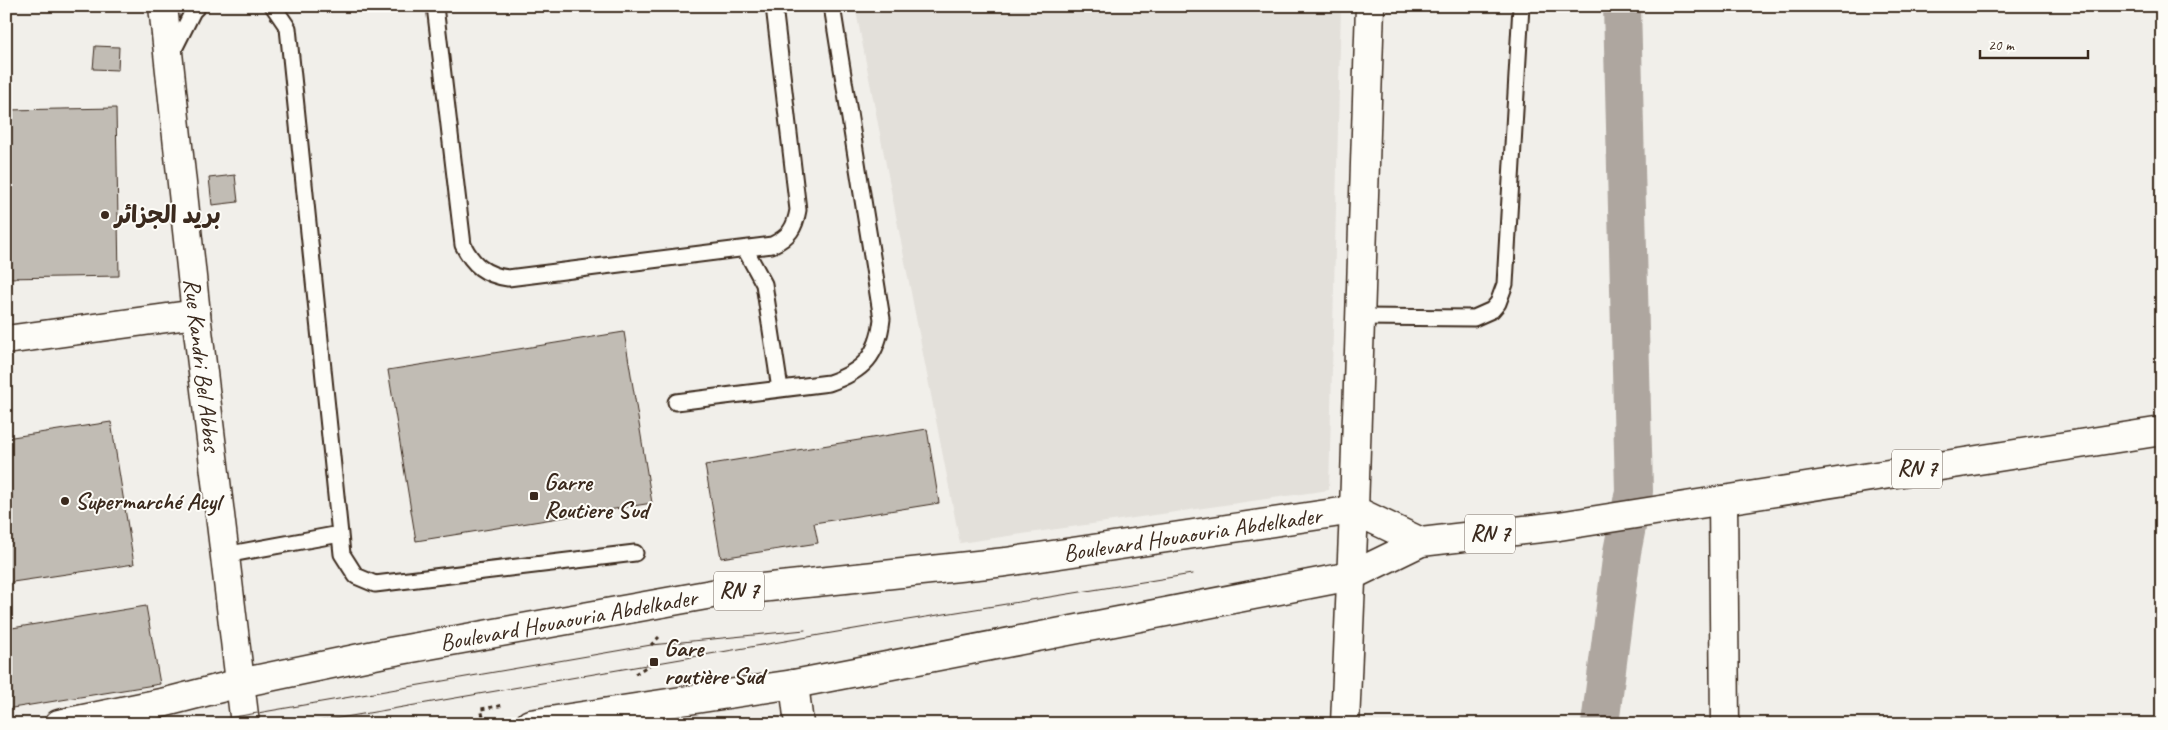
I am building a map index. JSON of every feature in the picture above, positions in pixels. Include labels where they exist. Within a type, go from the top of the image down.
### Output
[{"type":"main road","name":"Rue Kandri Bel Abbes","points":[[163,6],[196,314],[245,724]]},
{"type":"main road","points":[[1345,724],[1354,510],[1370,6]]},
{"type":"main road","points":[[6,340],[196,314]]},
{"type":"main road","name":"RN 7","points":[[530,724],[794,684],[1351,576],[1421,542],[1559,526],[2162,431]]},
{"type":"main road","points":[[1723,500],[1725,724]]},
{"type":"main road","name":"Boulevard Houaouria Abdelkader","points":[[59,724],[384,653],[724,592],[1006,562],[1354,510],[1421,542]]},
{"type":"main road","points":[[794,684],[799,724]]},
{"type":"lane","points":[[169,58],[193,11],[198,6]]},
{"type":"lane","points":[[273,6],[288,28],[342,554],[356,576],[375,584],[634,553]]},
{"type":"lane","points":[[436,6],[463,245],[470,258],[480,269],[493,276],[508,278],[772,245],[783,240],[791,232],[796,222],[798,210],[774,6]]},
{"type":"lane","points":[[676,402],[830,383],[847,377],[862,367],[873,353],[880,336],[882,318],[832,6]]},
{"type":"lane","points":[[1360,317],[1474,318],[1483,315],[1498,303],[1505,284],[1521,6]]},
{"type":"lane","points":[[746,249],[764,284],[780,389]]},
{"type":"lane","points":[[225,555],[340,534]]},
{"type":"shaded area","points":[[855,6],[1341,6],[1329,490],[960,543]]},
{"type":"building","points":[[95,46],[119,47],[118,70],[93,69]]},
{"type":"building","points":[[116,108],[119,276],[6,278],[6,110]]},
{"type":"building","points":[[235,175],[238,202],[212,205],[209,178]]},
{"type":"building","points":[[624,332],[652,503],[416,541],[388,370]]},
{"type":"building","name":"Supermarché Acyl","points":[[111,422],[134,564],[6,583],[6,438]]},
{"type":"building","points":[[927,429],[939,503],[814,523],[818,543],[721,558],[705,465]]},
{"type":"building","points":[[146,606],[160,684],[6,709],[6,629]]},
{"type":"waterway","points":[[1600,724],[1622,552],[1634,491],[1622,6]]},
{"type":"tram line","points":[[305,724],[895,622],[1192,574]]},
{"type":"tram line","points":[[194,724],[651,645],[805,630]]},
{"type":"place","name":"بريد الجزائر","points":[[105,215]]},
{"type":"place","name":"Garre Routiere Sud","points":[[534,496]]},
{"type":"place","name":"Supermarché Acyl","points":[[65,501]]},
{"type":"place","name":"Gare routière Sud","points":[[654,662]]}]
